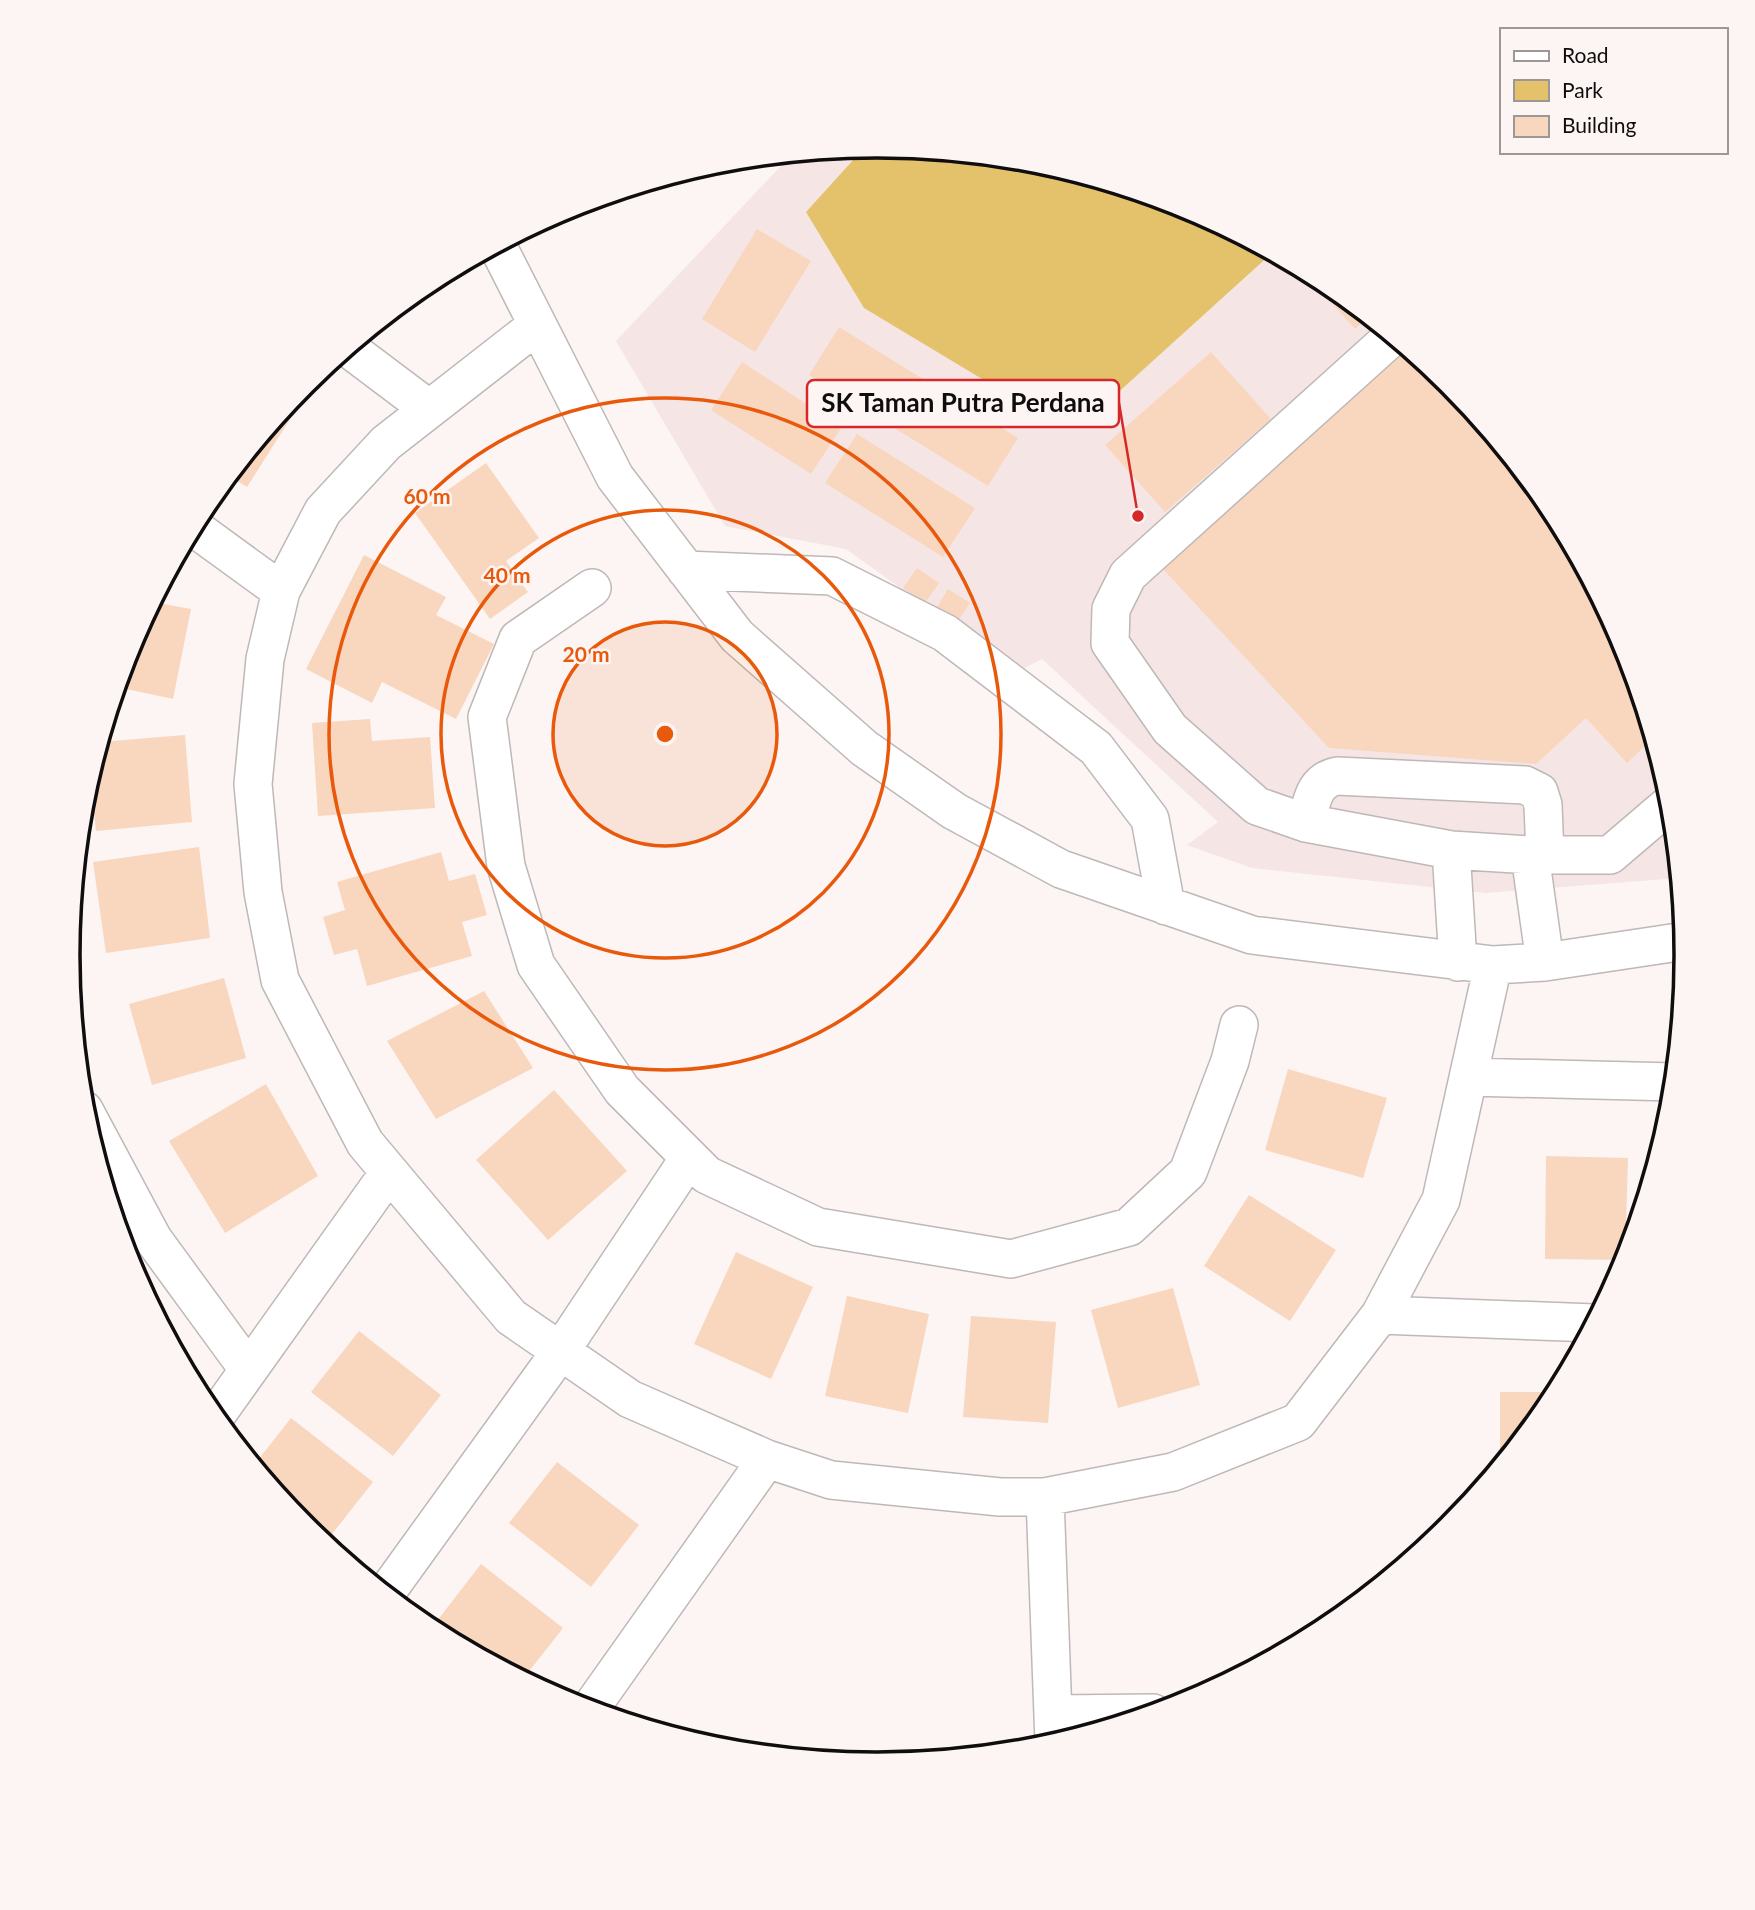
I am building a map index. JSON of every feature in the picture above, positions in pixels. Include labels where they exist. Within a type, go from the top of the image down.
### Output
[{"type":"street","points":[[501,253],[615,477],[737,636],[864,748],[954,811],[1061,869],[1252,935],[1476,963],[1545,962],[1674,943]]},
{"type":"street","points":[[536,326],[386,443],[323,511],[281,591],[265,659],[253,784],[263,892],[280,980],[365,1143],[388,1174],[511,1317],[630,1399],[767,1459],[831,1480],[1000,1497],[1045,1497],[1173,1472],[1298,1422],[1380,1315],[1441,1200],[1469,1077],[1476,963],[1451,850]]},
{"type":"street","points":[[1386,342],[1128,575],[1111,609],[1110,643],[1170,729],[1257,806],[1306,823],[1451,850],[1538,855],[1610,855],[1661,811]]},
{"type":"street","points":[[355,353],[429,409]]},
{"type":"street","points":[[202,533],[281,591]]},
{"type":"street","points":[[686,570],[832,576],[945,633],[1096,748],[1150,820],[1166,906]]},
{"type":"street","points":[[592,588],[518,639],[487,717],[506,866],[536,965],[622,1090],[707,1175],[818,1227],[1011,1259],[1129,1227],[1188,1172],[1230,1061],[1239,1026]]},
{"type":"street","points":[[1306,823],[1317,787],[1327,778],[1338,776],[1525,785],[1539,792],[1543,805],[1538,855],[1545,962]]},
{"type":"street","points":[[1469,1077],[1664,1082]]},
{"type":"street","points":[[106,1153],[153,1240],[248,1369]]},
{"type":"street","points":[[391,1586],[560,1352],[689,1158]]},
{"type":"street","points":[[222,1407],[388,1174]]},
{"type":"street","points":[[1380,1315],[1584,1323]]},
{"type":"street","points":[[596,1700],[767,1459]]},
{"type":"street","points":[[1045,1497],[1053,1728],[1095,1722]]},
{"type":"shaded area","points":[[878,158],[982,165],[1033,173],[1134,200],[1230,240],[1320,292],[1403,356],[1441,391],[1477,430],[1540,512],[1568,556],[1592,602],[1632,699],[1659,800],[1671,879],[1486,893],[1252,868],[1187,845],[1218,822],[1042,659],[1017,672],[846,549],[725,526],[616,341],[783,164]]},
{"type":"green space","points":[[854,159],[930,160],[982,165],[1033,173],[1134,200],[1230,240],[1265,259],[1102,407],[1017,400],[864,308],[806,212]]},
{"type":"building","points":[[757,229],[811,261],[755,352],[702,319]]},
{"type":"building","points":[[1325,295],[1362,322],[1355,329]]},
{"type":"building","points":[[839,327],[1018,438],[988,486],[809,375]]},
{"type":"building","points":[[1397,351],[1441,391],[1477,430],[1510,470],[1568,556],[1614,650],[1646,745],[1627,763],[1586,718],[1536,764],[1329,748],[1162,568]]},
{"type":"building","points":[[1211,352],[1271,419],[1165,512],[1105,445]]},
{"type":"building","points":[[742,362],[842,427],[811,474],[711,410]]},
{"type":"building","points":[[295,412],[247,487],[237,481]]},
{"type":"building","points":[[857,434],[975,508],[943,557],[825,483]]},
{"type":"building","points":[[486,463],[539,538],[506,561],[528,592],[490,619],[415,513]]},
{"type":"building","points":[[364,555],[446,597],[436,615],[494,644],[456,719],[382,682],[372,703],[306,669]]},
{"type":"building","points":[[917,568],[939,583],[925,603],[903,588]]},
{"type":"building","points":[[948,589],[970,603],[957,622],[936,609]]},
{"type":"building","points":[[162,604],[191,609],[173,699],[127,689]]},
{"type":"building","points":[[370,719],[372,741],[430,737],[435,808],[318,816],[312,723]]},
{"type":"building","points":[[185,735],[192,822],[96,831],[94,812],[110,741]]},
{"type":"building","points":[[199,847],[210,938],[106,953],[93,862]]},
{"type":"building","points":[[441,852],[449,881],[475,874],[487,915],[462,922],[472,956],[367,986],[357,949],[334,955],[323,917],[345,910],[337,882]]},
{"type":"building","points":[[224,978],[246,1058],[152,1085],[129,1004]]},
{"type":"building","points":[[484,991],[533,1068],[436,1119],[387,1041]]},
{"type":"building","points":[[1288,1069],[1387,1098],[1363,1178],[1265,1150]]},
{"type":"building","points":[[266,1084],[318,1176],[225,1233],[169,1141]]},
{"type":"building","points":[[554,1090],[627,1171],[548,1240],[476,1160]]},
{"type":"building","points":[[1546,1156],[1628,1158],[1626,1227],[1614,1260],[1545,1259]]},
{"type":"building","points":[[1249,1195],[1336,1250],[1290,1321],[1204,1266]]},
{"type":"building","points":[[736,1252],[813,1287],[771,1379],[694,1344]]},
{"type":"building","points":[[1173,1288],[1200,1385],[1118,1408],[1091,1310]]},
{"type":"building","points":[[847,1296],[929,1314],[908,1413],[825,1396]]},
{"type":"building","points":[[971,1316],[1056,1322],[1048,1423],[963,1417]]},
{"type":"building","points":[[359,1331],[441,1395],[393,1456],[311,1392]]},
{"type":"building","points":[[1500,1392],[1544,1392],[1510,1440],[1500,1452]]},
{"type":"building","points":[[291,1418],[373,1482],[331,1535],[260,1458]]},
{"type":"building","points":[[557,1462],[639,1525],[591,1587],[509,1523]]},
{"type":"building","points":[[481,1564],[563,1628],[529,1672],[438,1620]]},
{"type":"place","name":"SK Taman Putra Perdana","points":[[1138,516]]}]
